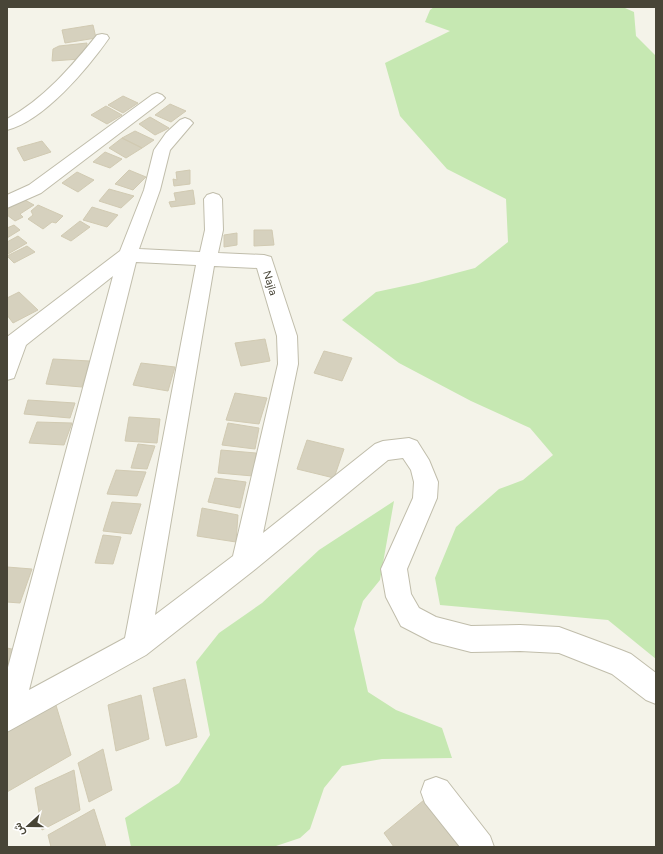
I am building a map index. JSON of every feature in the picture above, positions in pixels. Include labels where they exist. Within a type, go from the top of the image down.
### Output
[{"type":"street","points":[[7,125],[22,118],[67,82],[102,38]]},
{"type":"street","points":[[7,202],[35,189],[157,98]]},
{"type":"street","points":[[8,717],[104,355],[128,255],[152,190],[162,150],[172,136],[185,123]]},
{"type":"street","points":[[137,646],[206,259],[212,246],[214,227],[213,199]]},
{"type":"street","points":[[7,372],[12,345],[128,255]]},
{"type":"street","name":"Najla","points":[[128,255],[264,262],[287,336],[288,364],[244,563]]},
{"type":"street","points":[[8,717],[137,646],[384,451],[409,448],[421,467],[426,482],[425,498],[394,569],[399,597],[410,617],[432,629],[471,639],[520,638],[559,640],[621,664],[656,690]]},
{"type":"street","points":[[436,792],[479,847]]},
{"type":"green space","points":[[434,7],[627,7],[625,8],[634,12],[636,36],[656,56],[656,659],[608,620],[440,605],[435,578],[456,527],[499,489],[523,480],[553,455],[530,428],[471,401],[399,363],[342,320],[376,292],[475,268],[508,242],[506,199],[447,169],[400,116],[385,63],[450,31],[425,22],[430,10]]},
{"type":"green space","points":[[394,501],[380,580],[363,601],[354,629],[368,692],[396,710],[442,728],[452,758],[382,759],[342,766],[324,788],[310,829],[300,838],[273,847],[131,847],[125,818],[179,783],[210,735],[196,662],[219,633],[262,603],[319,550]]},
{"type":"building","points":[[93,25],[96,38],[65,43],[62,30]]},
{"type":"building","points":[[87,43],[86,54],[80,59],[52,61],[53,49],[59,46]]},
{"type":"building","points":[[123,96],[138,103],[123,113],[108,105]]},
{"type":"building","points":[[170,104],[186,111],[171,122],[155,115]]},
{"type":"building","points":[[106,106],[122,115],[107,124],[91,115]]},
{"type":"building","points":[[150,117],[169,128],[155,135],[139,124]]},
{"type":"building","points":[[135,131],[154,140],[142,148],[122,138]]},
{"type":"building","points":[[122,138],[142,148],[126,158],[109,148]]},
{"type":"building","points":[[42,141],[51,152],[24,161],[17,148]]},
{"type":"building","points":[[105,152],[122,159],[110,168],[93,162]]},
{"type":"building","points":[[129,170],[146,177],[133,190],[115,184]]},
{"type":"building","points":[[190,170],[190,184],[174,186],[173,179],[177,180],[176,172]]},
{"type":"building","points":[[77,172],[94,180],[78,192],[62,183]]},
{"type":"building","points":[[109,189],[134,196],[121,208],[99,201]]},
{"type":"building","points":[[193,190],[195,204],[171,207],[169,202],[176,201],[174,193]]},
{"type":"building","points":[[25,200],[34,205],[20,214],[23,217],[15,221],[7,215],[7,209]]},
{"type":"building","points":[[38,205],[63,216],[56,223],[52,222],[43,229],[28,219],[33,215],[31,211]]},
{"type":"building","points":[[92,207],[118,215],[107,227],[83,220]]},
{"type":"building","points":[[80,221],[90,227],[71,241],[61,236]]},
{"type":"building","points":[[14,225],[20,230],[7,238],[7,228]]},
{"type":"building","points":[[254,230],[272,230],[274,245],[254,246]]},
{"type":"building","points":[[237,233],[237,245],[224,247],[224,235]]},
{"type":"building","points":[[18,236],[27,243],[8,254],[7,242]]},
{"type":"building","points":[[27,246],[35,252],[14,263],[7,256]]},
{"type":"building","points":[[19,292],[38,310],[13,323],[7,315],[7,298]]},
{"type":"building","points":[[265,339],[270,361],[241,366],[235,343]]},
{"type":"building","points":[[324,351],[352,358],[342,381],[314,373]]},
{"type":"building","points":[[53,359],[90,361],[82,387],[46,384]]},
{"type":"building","points":[[141,363],[175,367],[168,391],[133,385]]},
{"type":"building","points":[[235,393],[267,398],[259,424],[226,420]]},
{"type":"building","points":[[28,400],[75,403],[70,418],[24,414]]},
{"type":"building","points":[[129,417],[160,419],[157,443],[125,441]]},
{"type":"building","points":[[37,422],[72,423],[64,445],[29,443]]},
{"type":"building","points":[[228,423],[259,428],[255,449],[222,445]]},
{"type":"building","points":[[307,440],[344,449],[334,478],[297,469]]},
{"type":"building","points":[[138,444],[155,446],[147,469],[131,468]]},
{"type":"building","points":[[221,450],[256,453],[253,476],[218,473]]},
{"type":"building","points":[[116,470],[146,472],[137,496],[107,494]]},
{"type":"building","points":[[215,478],[246,482],[240,508],[208,502]]},
{"type":"building","points":[[112,502],[141,504],[131,534],[103,531]]},
{"type":"building","points":[[202,508],[238,515],[236,542],[197,536]]},
{"type":"building","points":[[103,535],[121,537],[113,564],[95,563]]},
{"type":"building","points":[[7,567],[32,569],[20,603],[7,602]]},
{"type":"building","points":[[7,648],[16,650],[7,674]]},
{"type":"building","points":[[185,679],[197,737],[166,746],[153,688]]},
{"type":"building","points":[[141,695],[149,739],[116,751],[108,705]]},
{"type":"building","points":[[55,702],[71,755],[7,792],[7,728]]},
{"type":"building","points":[[103,749],[112,790],[89,802],[78,763]]},
{"type":"building","points":[[74,770],[80,810],[42,830],[35,788]]},
{"type":"building","points":[[424,800],[459,847],[394,847],[384,833]]},
{"type":"building","points":[[94,809],[106,847],[51,847],[48,835]]}]
